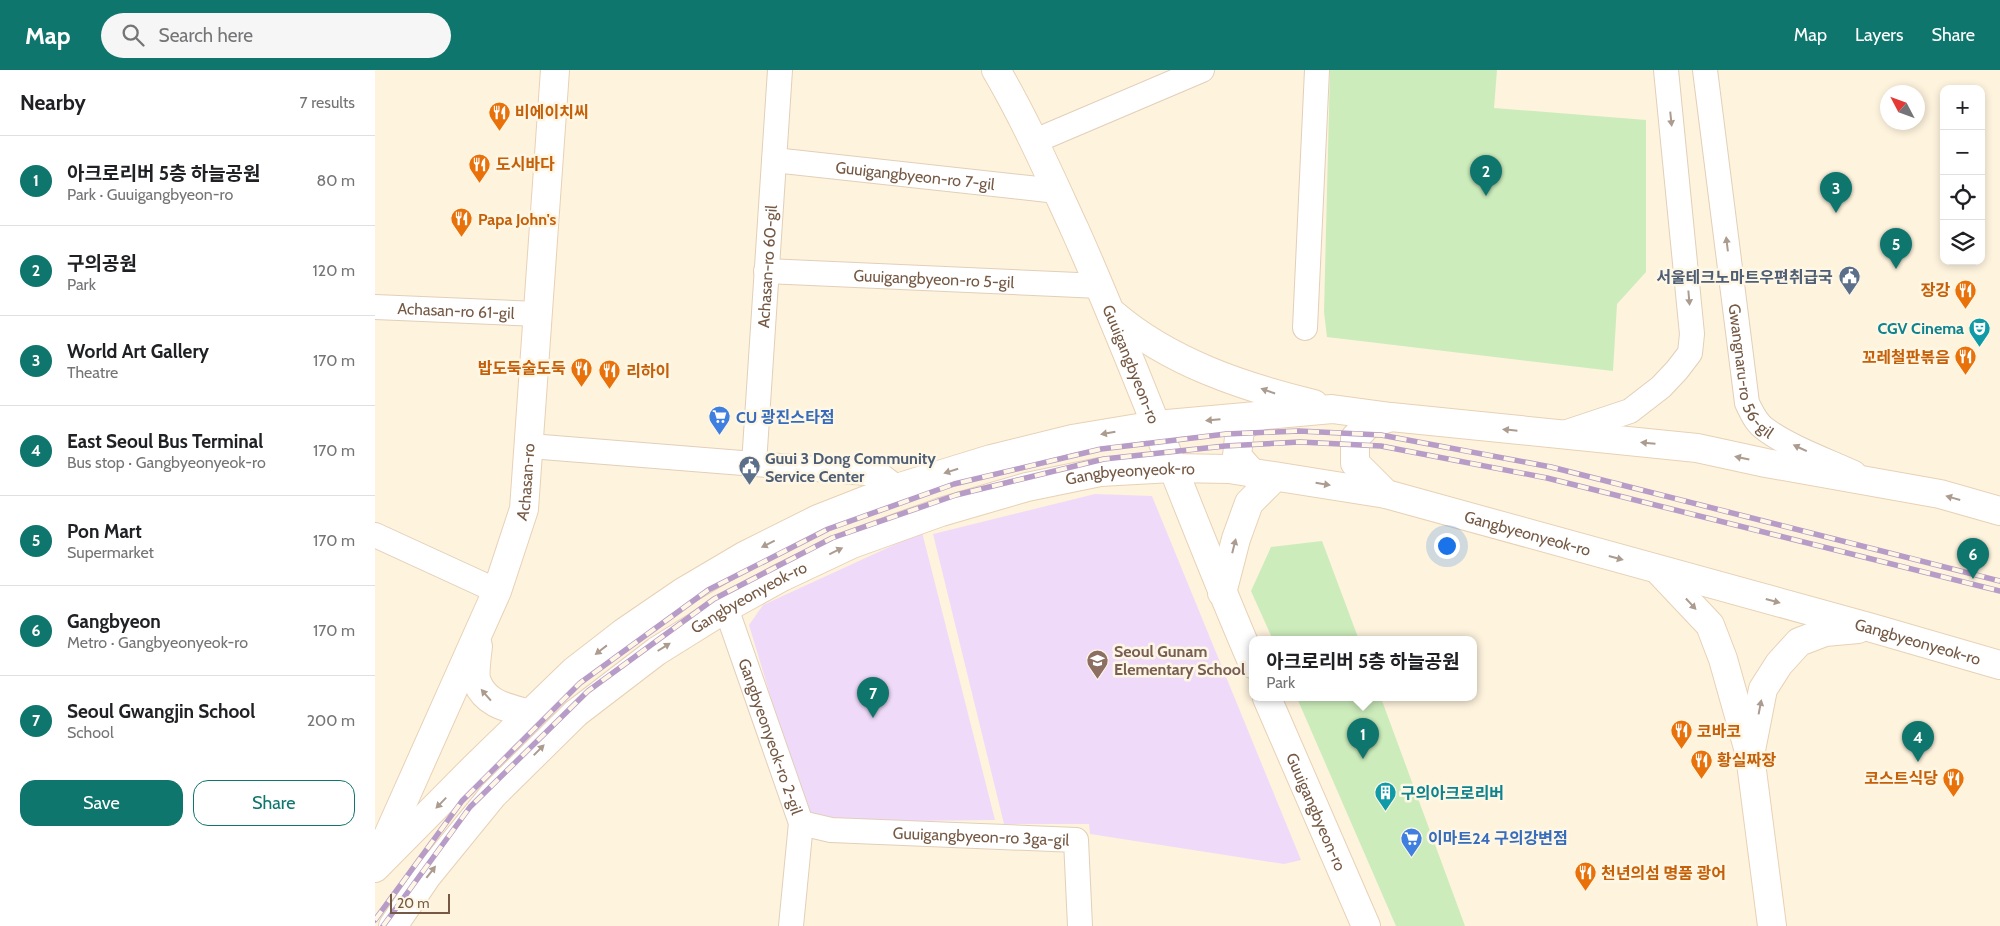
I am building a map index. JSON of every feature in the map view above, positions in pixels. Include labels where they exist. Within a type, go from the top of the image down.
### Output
[{"type":"main road","name":"Achasan-ro","points":[[375,864],[497,591],[524,509],[530,446],[555,70]]},
{"type":"main road","name":"Guuigangbyeon-ro","points":[[996,70],[1035,142],[1100,286],[1157,425],[1172,468],[1222,593],[1249,655]]},
{"type":"main road","points":[[1111,312],[1132,330],[1156,345],[1204,369],[1285,397],[1332,408],[1391,417],[1697,448],[1766,463],[1940,494],[2000,511]]},
{"type":"main road","points":[[375,868],[574,672],[623,633],[683,592],[744,556],[817,519],[897,488],[991,459],[1072,439],[1157,425],[1332,408]]},
{"type":"main road","points":[[1222,593],[1236,539],[1249,503],[1263,475],[1237,456],[1240,428],[1261,415]]},
{"type":"main road","points":[[1386,494],[1355,463],[1355,438],[1367,424],[1391,417]]},
{"type":"main road","name":"Gangbyeonyeok-ro","points":[[393,926],[427,876],[493,795],[577,713],[657,651],[726,608],[782,577],[853,544],[941,512],[1027,487],[1100,472],[1172,468],[1229,469],[1386,494],[2000,665]]},
{"type":"main road","points":[[1657,569],[1710,625],[1723,659],[1750,755],[1772,926]]},
{"type":"main road","points":[[1750,755],[1763,689],[1779,664],[1799,642],[1825,632],[1872,628]]},
{"type":"main road","points":[[478,632],[476,681],[488,699],[504,707],[530,714]]},
{"type":"main road","name":"Guuigangbyeon-ro","points":[[1268,701],[1366,926]]},
{"type":"street","name":"Achasan-ro 60-gil","points":[[754,464],[780,70]]},
{"type":"street","points":[[1035,142],[1202,70]]},
{"type":"street","points":[[1305,328],[1317,70]]},
{"type":"street","points":[[1559,435],[1629,411],[1661,387],[1690,353],[1692,334],[1666,70]]},
{"type":"street","name":"Gwangnaru-ro 56-gil","points":[[1705,70],[1747,403],[1754,417],[1764,429],[1876,483]]},
{"type":"street","name":"Guuigangbyeon-ro 7-gil","points":[[774,160],[1057,191]]},
{"type":"street","name":"Guuigangbyeon-ro 5-gil","points":[[766,271],[1100,286]]},
{"type":"street","name":"Achasan-ro 61-gil","points":[[375,307],[539,314]]},
{"type":"street","points":[[530,446],[879,474],[897,488]]},
{"type":"street","points":[[375,535],[497,591]]},
{"type":"street","name":"Gangbyeonyeok-ro 2-gil","points":[[726,608],[801,823],[791,926]]},
{"type":"street","name":"Guuigangbyeon-ro 3ga-gil","points":[[801,823],[831,830],[1076,840],[1080,926]]},
{"type":"shaded area","name":"Seoul Gunam Elementary School","points":[[1095,494],[1152,496],[1301,860],[1284,864],[1090,834],[1089,824],[1004,824],[933,534]]},
{"type":"shaded area","points":[[922,532],[995,820],[820,822],[805,811],[749,625],[763,605]]},
{"type":"green space","points":[[1330,70],[1497,70],[1494,108],[1646,120],[1646,272],[1617,304],[1613,371],[1327,337],[1324,312]]},
{"type":"green space","points":[[1322,541],[1358,636],[1271,636],[1251,591],[1271,547]]},
{"type":"green space","name":"구의아크로리버","points":[[1298,701],[1382,701],[1465,926],[1396,926]]},
{"type":"railway","points":[[375,920],[462,801],[580,683],[708,590],[828,529],[954,484],[1101,449],[1226,434],[1299,431],[1381,435],[1551,467],[2000,581]]},
{"type":"railway","points":[[383,926],[470,807],[588,691],[714,599],[832,538],[956,495],[1104,459],[1225,446],[1300,442],[1381,446],[1547,478],[2000,591]]},
{"type":"place","name":"비에이치씨","points":[[499,131]]},
{"type":"place","name":"도시바다","points":[[480,183]]},
{"type":"place","name":"구의공원","points":[[1486,196]]},
{"type":"place","name":"World Art Gallery","points":[[1836,213]]},
{"type":"place","name":"Papa John's","points":[[462,238]]},
{"type":"place","name":"Pon Mart","points":[[1896,269]]},
{"type":"place","name":"서울테크노마트우편취급국","points":[[1849,296]]},
{"type":"place","name":"장강","points":[[1966,309]]},
{"type":"place","name":"CGV Cinema","points":[[1980,347]]},
{"type":"place","name":"꼬레철판볶음","points":[[1966,376]]},
{"type":"place","name":"밥도둑술도둑","points":[[582,387]]},
{"type":"place","name":"리하이","points":[[610,390]]},
{"type":"place","name":"CU 광진스타점","points":[[720,436]]},
{"type":"place","name":"Guui 3 Dong Community Service Center","points":[[749,486]]},
{"type":"place","name":"Gangbyeon","points":[[1973,579]]},
{"type":"place","name":"Seoul Gunam Elementary School","points":[[1098,679]]},
{"type":"place","name":"Seoul Gwangjin School","points":[[873,718]]},
{"type":"place","name":"코바코","points":[[1681,750]]},
{"type":"place","name":"아크로리버 5층 하늘공원","points":[[1363,759]]},
{"type":"place","name":"East Seoul Bus Terminal","points":[[1918,762]]},
{"type":"place","name":"황실짜장","points":[[1701,779]]},
{"type":"place","name":"코스트식당","points":[[1954,797]]},
{"type":"place","name":"구의아크로리버","points":[[1385,812]]},
{"type":"place","name":"이마트24 구의강변점","points":[[1412,857]]},
{"type":"place","name":"천년의섬 명품 광어","points":[[1585,892]]}]
